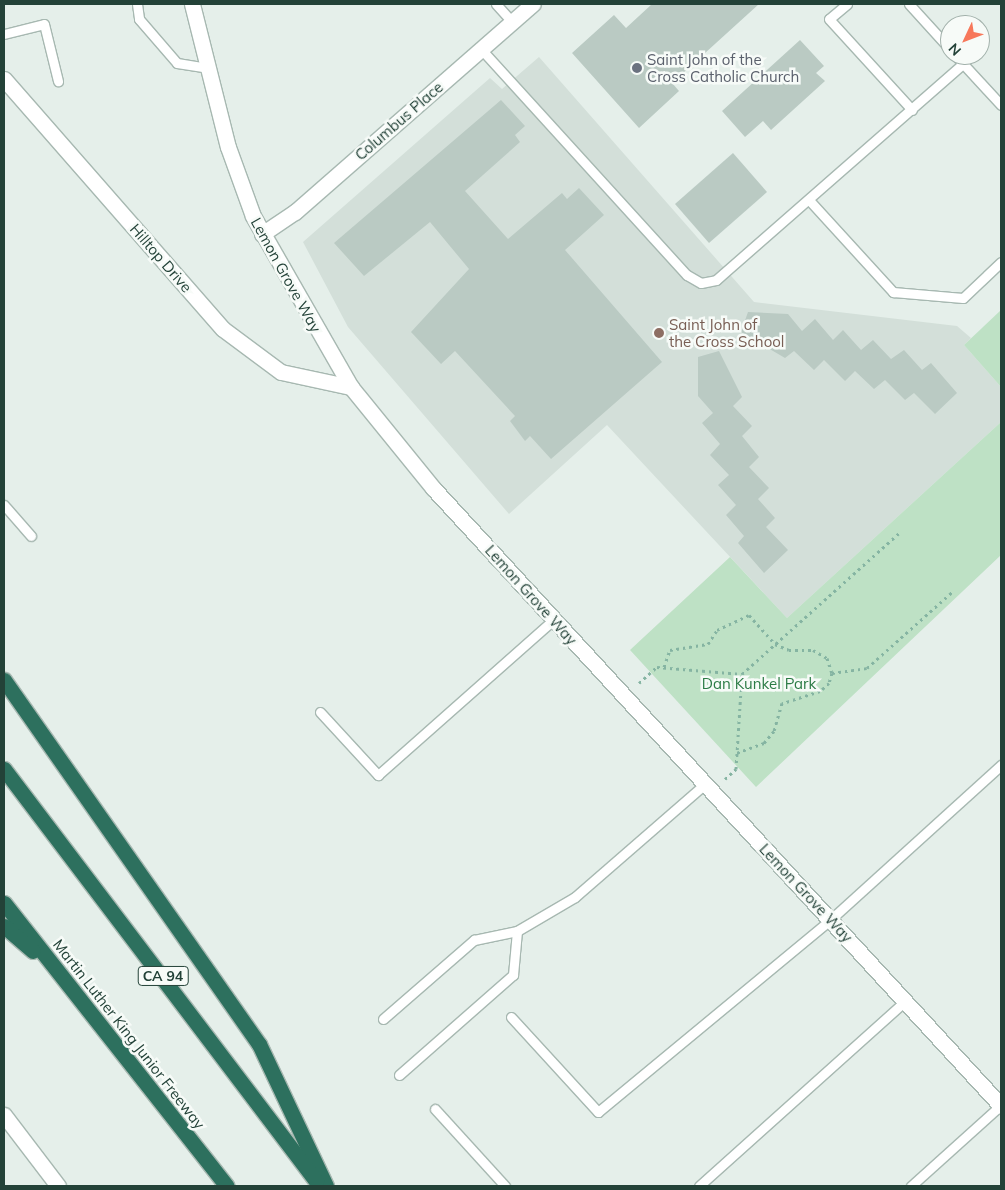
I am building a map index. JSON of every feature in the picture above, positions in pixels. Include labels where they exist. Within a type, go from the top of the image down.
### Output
[{"type":"highway","points":[[4,680],[259,1044],[326,1186]]},
{"type":"highway","name":"CA 94","points":[[4,769],[320,1186]]},
{"type":"highway","name":"Martin Luther King Junior Freeway","points":[[4,903],[227,1186]]},
{"type":"highway","points":[[4,926],[56,969]]},
{"type":"main road","name":"Lemon Grove Way","points":[[192,4],[228,147],[262,234],[351,387],[433,488],[1001,1106]]},
{"type":"main road","name":"Columbus Place","points":[[262,234],[296,212],[533,4]]},
{"type":"main road","name":"Hilltop Drive","points":[[4,79],[223,329],[281,372],[351,387]]},
{"type":"main road","points":[[4,1115],[58,1186]]},
{"type":"lane","points":[[137,4],[139,19],[177,63],[208,68]]},
{"type":"lane","points":[[496,4],[512,22]]},
{"type":"lane","points":[[847,4],[829,19],[912,110]]},
{"type":"lane","points":[[909,4],[940,38]]},
{"type":"lane","points":[[4,34],[44,24],[58,81]]},
{"type":"lane","points":[[481,48],[687,275],[700,283],[716,280],[962,65]]},
{"type":"lane","points":[[964,65],[1001,105]]},
{"type":"lane","points":[[809,200],[894,292],[963,298],[1001,262]]},
{"type":"lane","points":[[4,505],[31,536]]},
{"type":"lane","points":[[320,712],[378,776],[553,620]]},
{"type":"lane","points":[[511,1017],[598,1112],[830,920],[1001,765]]},
{"type":"lane","points":[[383,1019],[474,940],[516,931],[575,897],[709,788]]},
{"type":"lane","points":[[399,1075],[513,975],[516,931]]},
{"type":"lane","points":[[699,1186],[905,1001]]},
{"type":"lane","points":[[911,1186],[1001,1106]]},
{"type":"lane","points":[[435,1109],[505,1186]]},
{"type":"path","points":[[709,788],[736,768],[742,674],[899,533]]},
{"type":"path","points":[[737,753],[764,743],[774,731],[775,716],[782,703],[820,691],[832,673],[867,668],[952,592]]},
{"type":"path","points":[[664,667],[670,650],[708,644],[717,630],[749,615],[775,644],[789,650],[813,650],[827,658],[832,673]]},
{"type":"path","points":[[624,696],[657,667],[742,674]]},
{"type":"shaded area","name":"Saint John of the Cross School","points":[[539,57],[754,302],[957,326],[971,338],[964,345],[1001,387],[1001,422],[787,618],[607,425],[509,514],[348,327],[303,242],[490,78],[502,89]]},
{"type":"green space","points":[[1001,310],[1001,387],[964,345]]},
{"type":"green space","name":"Dan Kunkel Park","points":[[1001,422],[1001,555],[756,787],[630,650],[730,557],[787,618]]},
{"type":"building","name":"Saint John of the Cross Catholic Church","points":[[652,4],[759,4],[672,83],[679,91],[639,128],[572,53],[614,15],[626,28]]},
{"type":"building","points":[[800,40],[824,66],[816,73],[825,81],[771,130],[763,121],[745,137],[722,111]]},
{"type":"building","points":[[501,100],[525,126],[515,135],[520,142],[465,191],[508,239],[562,193],[567,199],[579,188],[604,215],[565,250],[662,362],[551,459],[530,436],[525,441],[510,421],[515,416],[455,351],[441,364],[411,332],[469,269],[430,222],[364,276],[334,243]]},
{"type":"building","points":[[733,153],[767,192],[709,243],[675,204]]},
{"type":"building","points":[[748,312],[788,314],[802,331],[815,319],[833,340],[843,330],[861,350],[873,340],[891,359],[904,350],[922,370],[931,363],[957,393],[935,414],[914,393],[905,400],[885,380],[874,389],[855,371],[845,381],[824,360],[814,370],[794,351],[785,358],[741,332]]},
{"type":"building","points":[[719,351],[742,397],[733,406],[752,426],[742,436],[759,457],[749,467],[769,488],[758,499],[775,518],[766,527],[788,550],[764,573],[738,543],[744,536],[726,515],[736,505],[718,485],[729,475],[710,455],[720,444],[702,423],[713,413],[698,396],[698,357]]},
{"type":"place","name":"Saint John of the Cross Catholic Church","points":[[637,68]]},
{"type":"place","name":"Saint John of the Cross School","points":[[659,333]]}]
